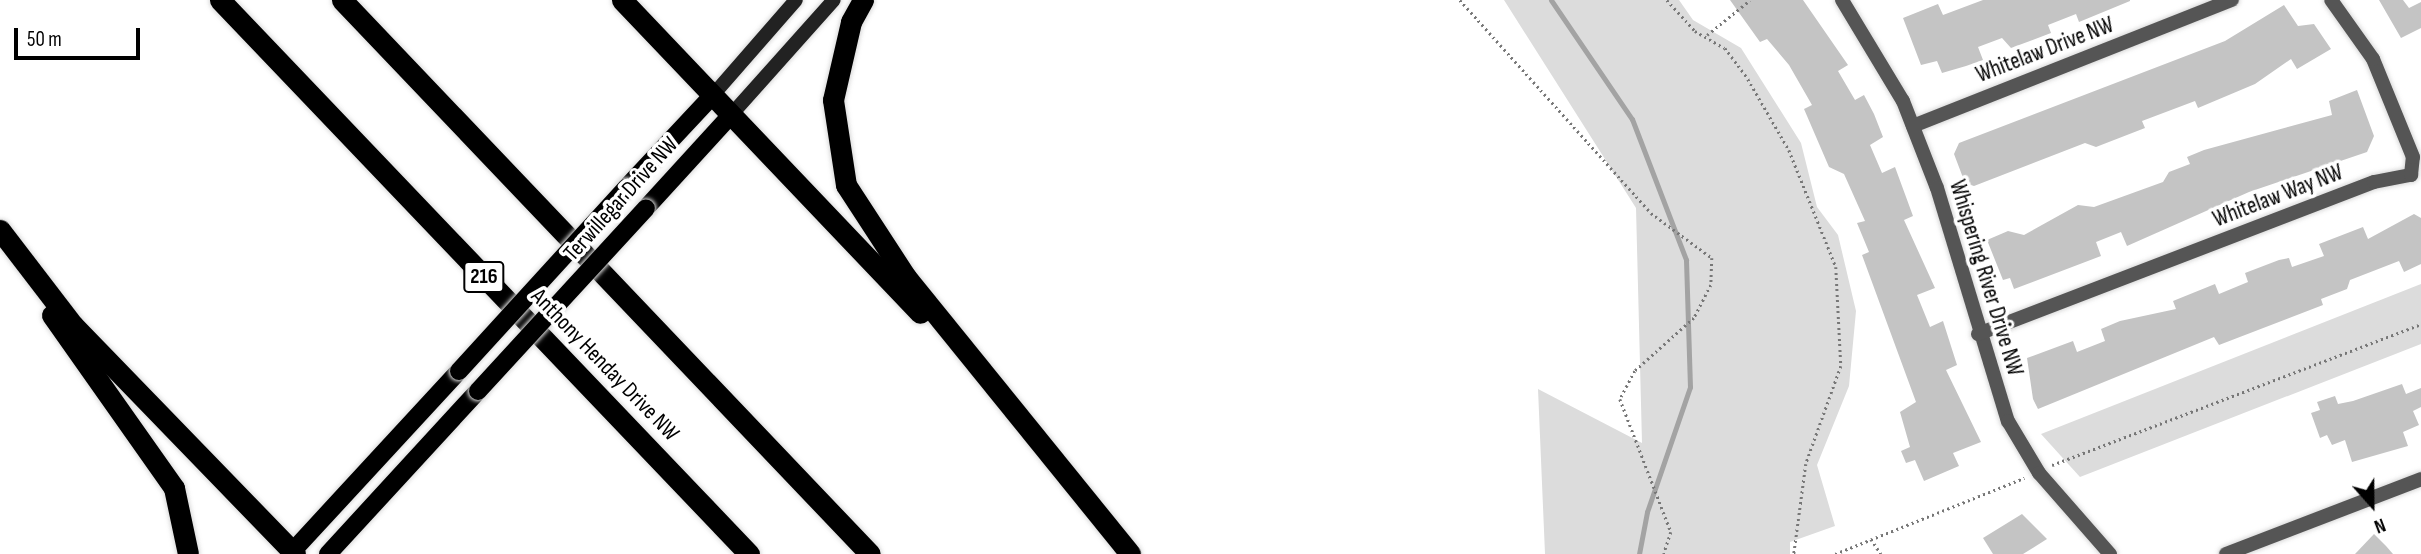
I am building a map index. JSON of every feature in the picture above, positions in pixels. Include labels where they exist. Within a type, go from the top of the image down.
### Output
[{"type":"highway","name":"Anthony Henday Drive NW","points":[[220,0],[749,554]]},
{"type":"highway","points":[[342,0],[870,554]]},
{"type":"highway","points":[[622,0],[1030,429]]},
{"type":"highway","points":[[863,0],[851,22],[833,100],[846,185],[891,257],[1130,554]]},
{"type":"highway","points":[[0,230],[73,325],[292,553]]},
{"type":"highway","points":[[18,256],[79,361],[144,440],[174,488],[188,554]]},
{"type":"main road","name":"Terwillegar Drive NW","points":[[292,553],[713,95],[796,0]]},
{"type":"main road","name":"Terwillegar Drive NW","points":[[328,554],[834,0]]},
{"type":"street","name":"Whispering River Drive NW","points":[[1842,0],[1885,65],[1913,126],[2008,421],[2039,473],[2110,554]]},
{"type":"street","name":"Whitelaw Drive NW","points":[[1913,126],[2232,0]]},
{"type":"street","name":"Whitelaw Way NW","points":[[1978,334],[2374,182],[2410,175],[2413,157],[2373,59],[2331,0]]},
{"type":"street","points":[[2226,554],[2421,479]]},
{"type":"path","points":[[1460,0],[1651,213],[1712,258],[1711,285],[1694,318],[1635,370],[1620,399],[1671,532],[1664,554]]},
{"type":"path","points":[[1667,0],[1682,20],[1707,35],[1737,63],[1778,128],[1836,267],[1841,366],[1806,464],[1794,554]]},
{"type":"path","points":[[1707,35],[1749,0]]},
{"type":"path","points":[[1836,554],[2039,473],[2083,449],[2194,414],[2255,383],[2421,324]]},
{"type":"path","points":[[1871,539],[1881,554]]},
{"type":"shaded area","points":[[1504,0],[1679,0],[1693,20],[1741,48],[1801,143],[1817,207],[1838,235],[1856,311],[1849,386],[1817,465],[1835,526],[1790,542],[1790,554],[1545,554],[1538,389],[1642,443],[1636,208]]},
{"type":"shaded area","points":[[2421,284],[2421,344],[2080,477],[2041,434]]},
{"type":"building","points":[[1730,0],[1803,0],[1848,65],[1838,71],[1855,100],[1864,95],[1874,114],[1883,137],[1870,145],[1882,173],[1895,167],[1913,216],[1904,220],[1935,288],[1917,295],[1930,327],[1943,321],[1957,365],[1946,370],[1981,442],[1953,453],[1959,466],[1924,481],[1915,460],[1906,463],[1901,451],[1910,447],[1900,412],[1916,402],[1862,255],[1869,252],[1857,223],[1865,221],[1844,174],[1829,167],[1804,109],[1812,105],[1789,65],[1767,39],[1760,42]]},
{"type":"building","points":[[1983,0],[2130,1],[2079,22],[2076,14],[2048,25],[2051,33],[2011,48],[2002,38],[1978,47],[1983,60],[1966,66],[1942,73],[1937,61],[1921,65],[1903,18],[1938,4],[1943,15]]},
{"type":"building","points":[[2379,0],[2403,0],[2409,8],[2421,2],[2421,28],[2401,38]]},
{"type":"building","points":[[2284,5],[2298,26],[2314,24],[2331,49],[2297,69],[2291,59],[2255,84],[2198,108],[2195,101],[2142,121],[2145,128],[2096,147],[2085,143],[1974,186],[1965,183],[1954,154],[1959,143],[2225,41]]},
{"type":"building","points":[[2357,90],[2374,136],[2367,152],[2249,192],[2127,246],[2121,232],[2096,242],[2101,256],[2014,289],[2010,278],[2003,280],[1987,240],[2008,231],[2024,235],[2078,205],[2094,207],[2163,182],[2169,172],[2190,164],[2187,157],[2204,150],[2332,115],[2329,101]]},
{"type":"building","points":[[2414,214],[2421,218],[2421,264],[2404,272],[2399,261],[2350,280],[2347,289],[2321,299],[2323,305],[2219,345],[2214,337],[2038,409],[2033,399],[2027,358],[2073,341],[2077,352],[2105,341],[2101,329],[2120,321],[2176,309],[2173,301],[2215,284],[2219,294],[2248,282],[2245,273],[2279,260],[2289,258],[2292,267],[2324,256],[2319,244],[2363,227],[2368,239]]},
{"type":"building","points":[[2402,384],[2406,394],[2421,388],[2421,407],[2413,411],[2419,425],[2403,432],[2408,446],[2352,462],[2345,440],[2332,445],[2327,435],[2320,438],[2311,413],[2320,410],[2317,402],[2335,396],[2338,404],[2353,401]]},
{"type":"building","points":[[2022,514],[2047,539],[2023,554],[1993,554],[1983,538]]},
{"type":"building","points":[[2374,534],[2393,554],[2355,554]]},
{"type":"waterway","points":[[1551,0],[1632,119],[1686,260],[1690,387],[1647,512],[1639,554]]}]
